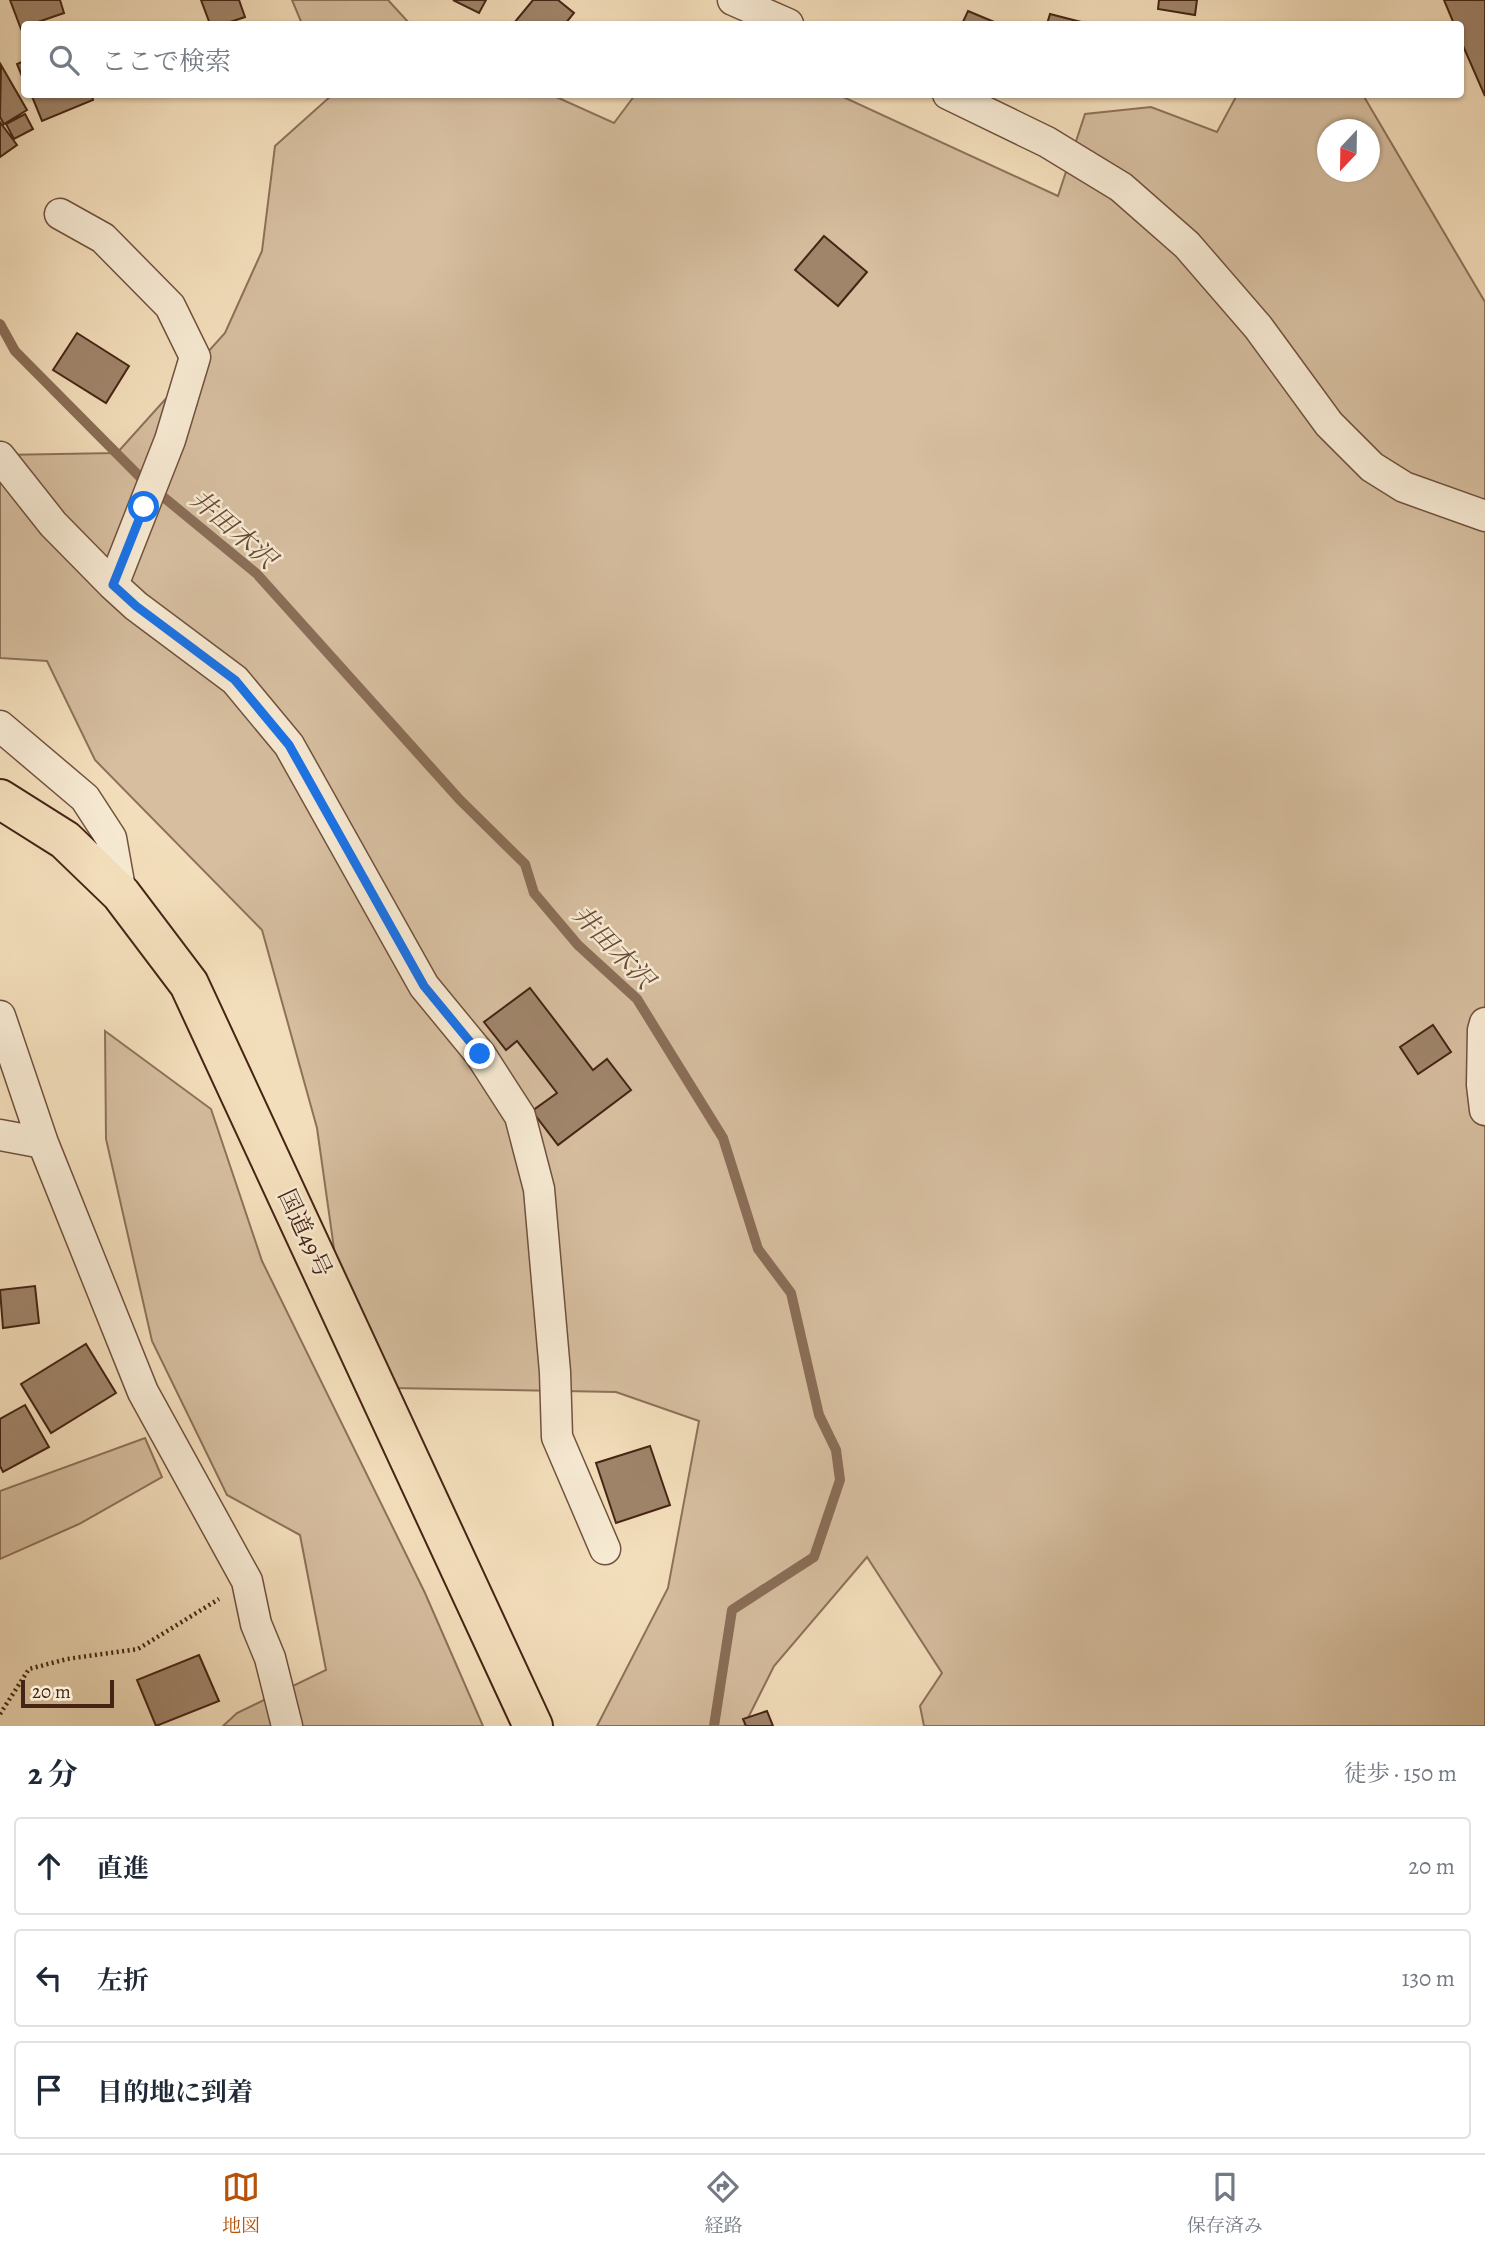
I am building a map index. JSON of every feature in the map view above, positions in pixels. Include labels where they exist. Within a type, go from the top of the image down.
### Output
[{"type":"highway","name":"国道49号","points":[[0,799],[65,840],[121,894],[189,984],[533,1726]]},
{"type":"street","points":[[733,0],[782,21]]},
{"type":"street","points":[[955,98],[1047,142],[1121,187],[1187,245],[1258,327],[1329,424],[1372,467],[1404,487],[1485,516]]},
{"type":"street","points":[[60,214],[103,238],[170,306],[195,358],[159,467],[113,585]]},
{"type":"street","points":[[0,457],[53,524],[113,585],[136,606],[235,680],[289,745],[424,986],[480,1054],[520,1116],[539,1189],[555,1372],[557,1437],[605,1549]]},
{"type":"street","points":[[0,726],[85,798],[111,838],[121,894]]},
{"type":"street","points":[[0,1016],[43,1143],[143,1392],[247,1581],[256,1624],[270,1658],[287,1726]]},
{"type":"street","points":[[1485,1023],[1482,1085],[1485,1110]]},
{"type":"street","points":[[0,1135],[43,1143]]},
{"type":"path","points":[[0,1714],[29,1669],[67,1659],[138,1649],[247,1581]]},
{"type":"shaded area","points":[[292,0],[388,0],[407,21],[301,21]]},
{"type":"shaded area","points":[[329,98],[559,98],[614,123],[633,98],[846,98],[1058,196],[1085,114],[1151,107],[1217,132],[1235,98],[1365,98],[1377,119],[1317,119],[1317,182],[1380,182],[1380,124],[1485,302],[1485,1726],[924,1726],[920,1706],[942,1673],[867,1557],[774,1666],[744,1726],[597,1726],[668,1588],[699,1421],[616,1392],[390,1388],[339,1284],[317,1128],[262,930],[95,760],[47,661],[0,658],[0,455],[117,453],[225,333],[262,251],[275,146]]},
{"type":"shaded area","points":[[105,1031],[211,1109],[262,1261],[425,1593],[483,1726],[223,1726],[237,1713],[326,1670],[300,1535],[227,1495],[152,1341],[106,1139]]},
{"type":"shaded area","points":[[145,1438],[162,1477],[79,1524],[0,1559],[0,1491]]},
{"type":"building","points":[[10,0],[60,0],[64,13],[41,21],[21,21],[21,29]]},
{"type":"building","points":[[201,0],[239,0],[245,17],[233,21],[209,21]]},
{"type":"building","points":[[453,0],[486,0],[479,13]]},
{"type":"building","points":[[533,0],[558,0],[574,13],[567,21],[516,21]]},
{"type":"building","points":[[1159,0],[1197,0],[1195,15],[1158,9]]},
{"type":"building","points":[[1444,0],[1485,0],[1485,96],[1464,48],[1464,21],[1453,21]]},
{"type":"building","points":[[968,11],[992,21],[963,21]]},
{"type":"building","points":[[1050,14],[1077,21],[1048,21]]},
{"type":"building","points":[[1,65],[27,110],[4,124],[0,117]]},
{"type":"building","points":[[33,98],[93,98],[93,100],[42,121]]},
{"type":"building","points":[[25,114],[33,129],[14,139],[6,124]]},
{"type":"building","points":[[0,122],[17,145],[0,157]]},
{"type":"building","points":[[824,236],[867,272],[838,306],[795,270]]},
{"type":"building","points":[[77,333],[129,366],[106,403],[53,370]]},
{"type":"building","points":[[530,988],[593,1070],[607,1059],[631,1090],[558,1145],[532,1111],[557,1093],[517,1041],[506,1050],[484,1022]]},
{"type":"building","points":[[1433,1025],[1451,1052],[1418,1074],[1400,1047]]},
{"type":"building","points":[[35,1286],[39,1323],[3,1328],[0,1290]]},
{"type":"building","points":[[86,1344],[116,1393],[51,1433],[21,1384]]},
{"type":"building","points":[[25,1405],[49,1447],[3,1472],[0,1466],[0,1419]]},
{"type":"building","points":[[650,1446],[670,1505],[616,1523],[596,1463]]},
{"type":"building","points":[[199,1655],[219,1701],[156,1726],[137,1680]]},
{"type":"building","points":[[767,1711],[773,1726],[746,1726],[743,1719]]},
{"type":"waterway","name":"井田木沢","points":[[0,324],[15,351],[144,481],[257,574],[460,800],[525,864],[534,893],[578,945],[637,999],[723,1138],[758,1249],[791,1293],[819,1415],[836,1450],[840,1480],[814,1557],[732,1610],[714,1726]]},
{"type":"route","points":[[144,507],[113,585],[136,606],[235,680],[289,745],[424,986],[480,1054]]}]
